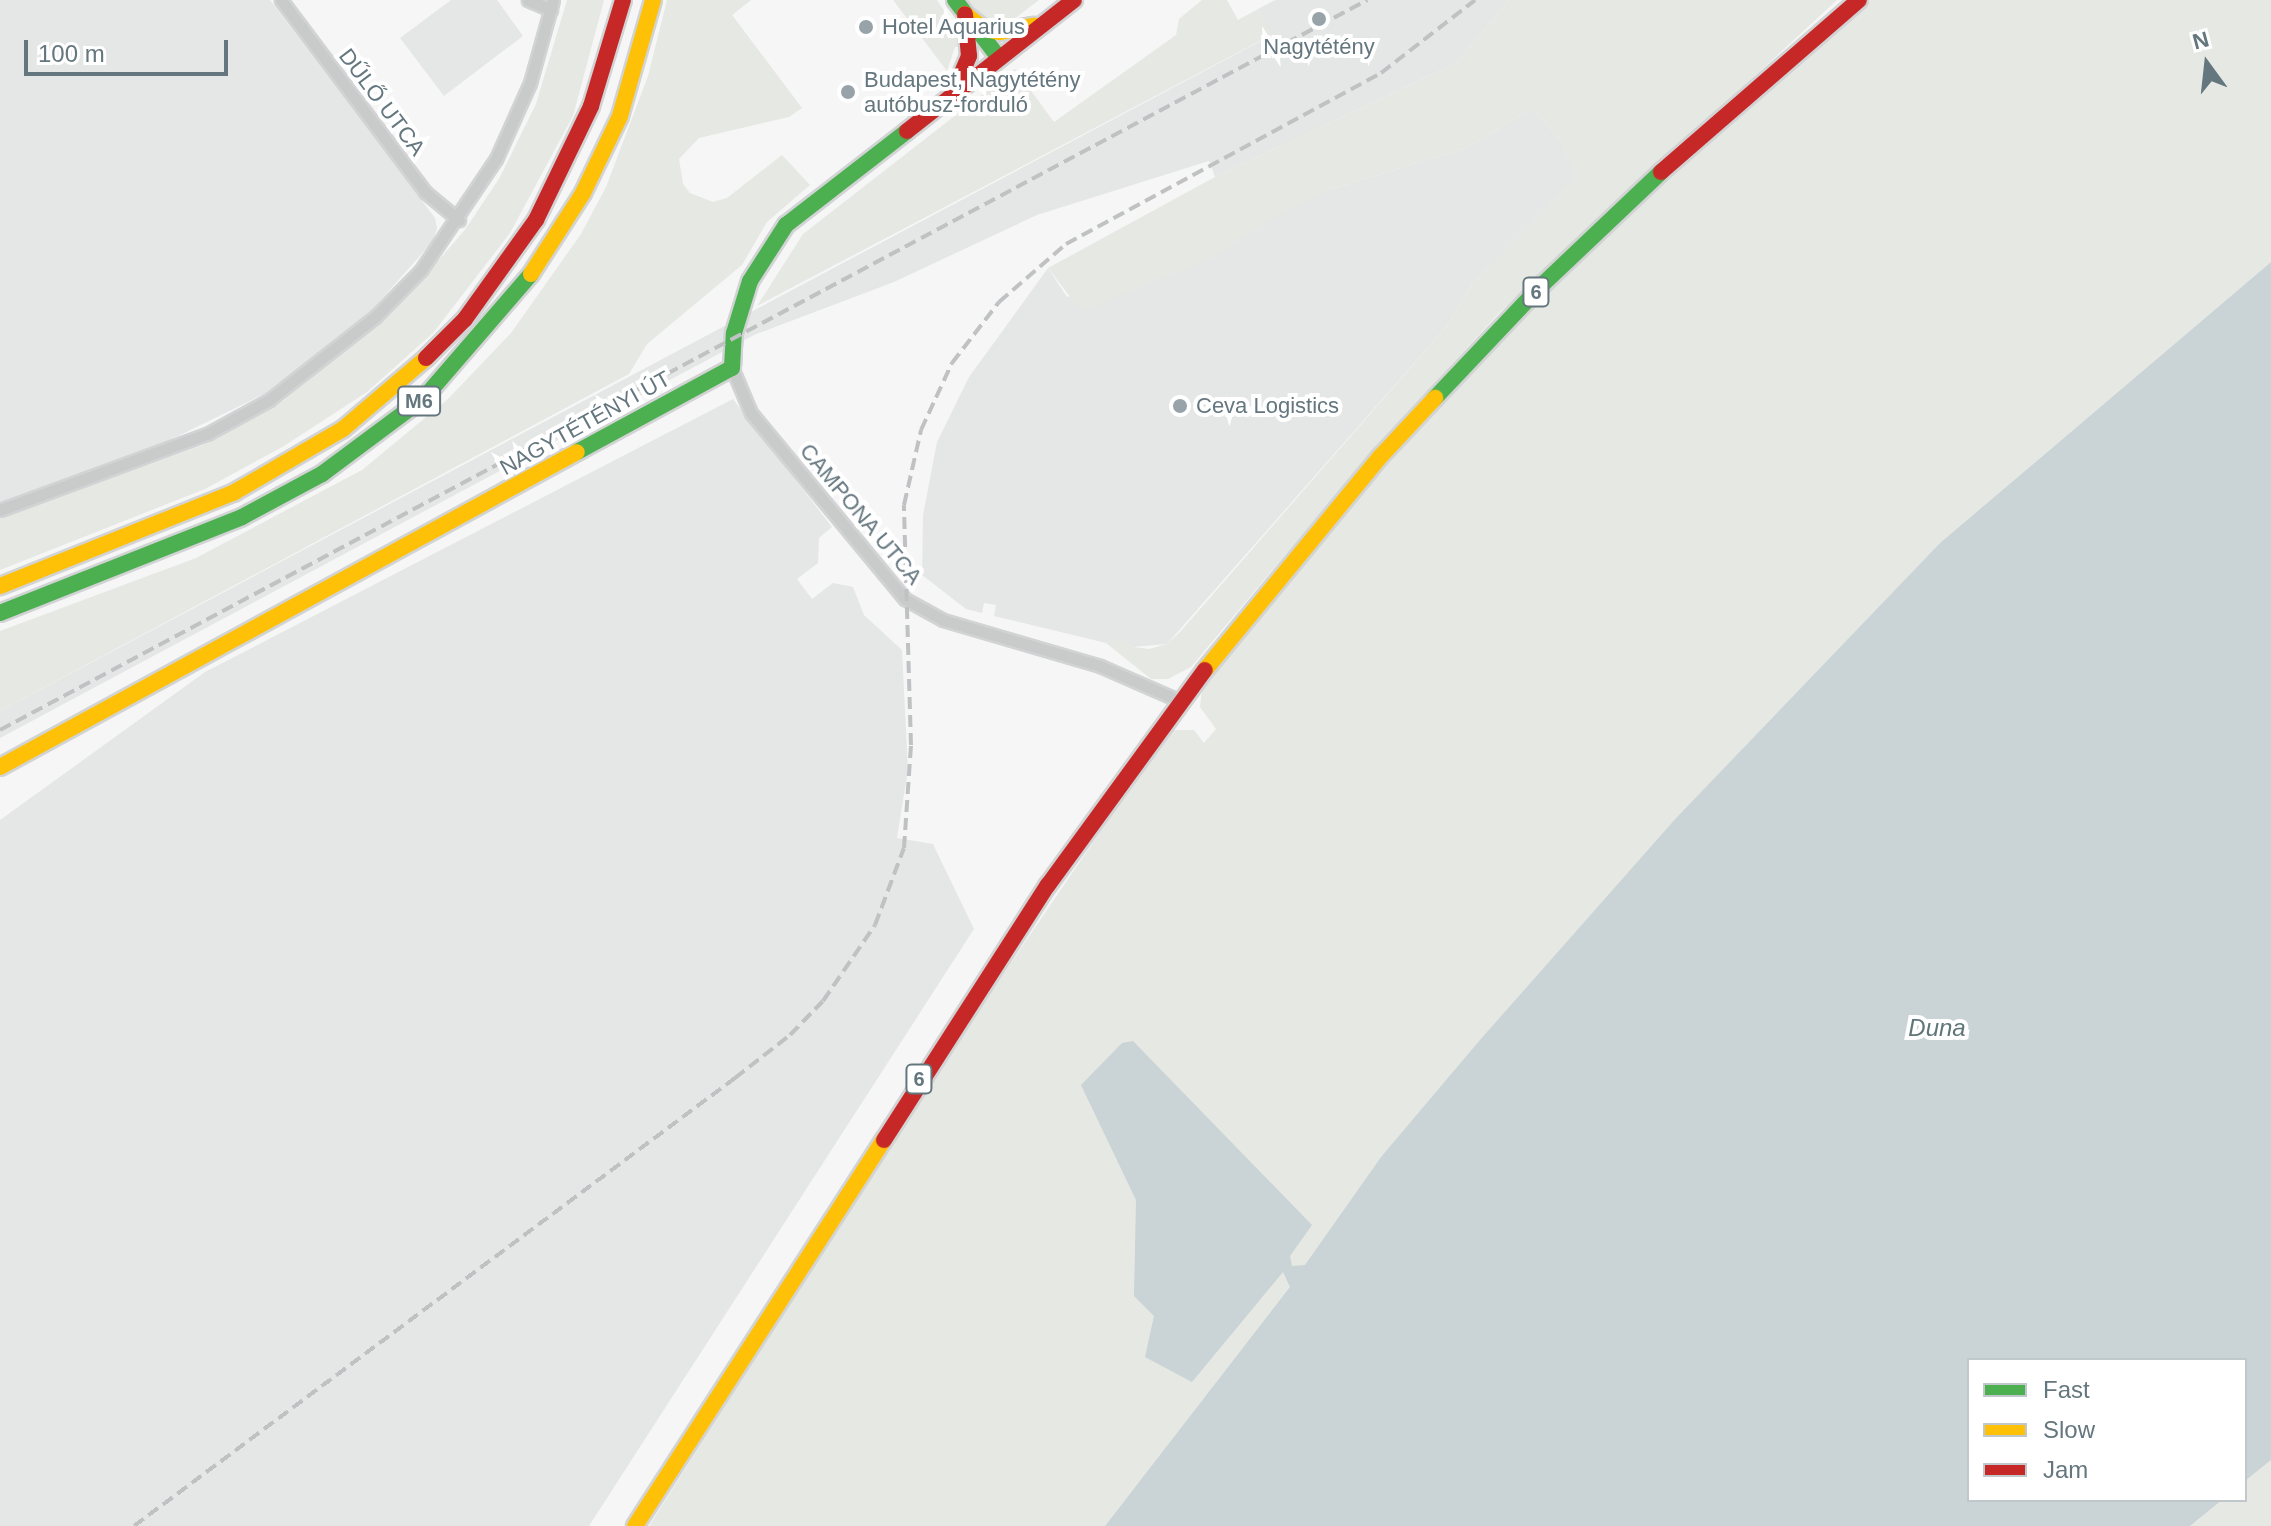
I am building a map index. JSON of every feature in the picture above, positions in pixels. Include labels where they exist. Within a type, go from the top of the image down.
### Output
[{"type":"main road","name":"M6","points":[[0,586],[233,493],[343,429],[403,381],[465,319],[536,220],[586,119],[623,0]]},
{"type":"main road","name":"M6","points":[[0,613],[242,517],[322,474],[424,398],[515,298],[583,193],[620,116],[653,0]]},
{"type":"main road","points":[[732,368],[734,333],[750,281],[786,225],[1074,0]]},
{"type":"main road","name":"6","points":[[635,1526],[917,1083],[1048,885],[1180,701],[1380,457],[1496,333],[1685,149],[1859,0]]},
{"type":"main road","points":[[960,7],[984,29],[999,32],[1044,23]]},
{"type":"main road","points":[[960,7],[999,58]]},
{"type":"main road","points":[[954,92],[969,56],[960,7]]},
{"type":"main road","name":"NAGYTÉTÉNYI ÚT","points":[[0,767],[732,368]]},
{"type":"street","name":"DŰLŐ UTCA","points":[[281,0],[425,192],[459,220]]},
{"type":"street","points":[[0,510],[164,453],[269,400],[376,316],[459,220],[496,159],[530,83],[552,5],[528,0]]},
{"type":"street","name":"CAMPONA UTCA","points":[[732,368],[751,413],[905,599],[943,620],[1100,666],[1180,701]]},
{"type":"shaded area","points":[[0,0],[270,0],[435,218],[437,228],[433,241],[366,317],[266,393],[135,457],[0,503]]},
{"type":"shaded area","points":[[451,0],[497,0],[523,36],[444,96],[400,38]]},
{"type":"shaded area","points":[[567,0],[604,0],[573,116],[510,233],[433,333],[367,392],[284,446],[205,489],[0,570],[0,518],[203,445],[283,401],[403,301],[464,231],[499,179],[536,104]]},
{"type":"shaded area","points":[[667,0],[751,0],[732,15],[802,108],[789,117],[699,138],[679,159],[683,184],[690,193],[713,202],[727,198],[782,155],[810,185],[767,222],[742,265],[647,344],[629,374],[0,711],[0,631],[196,558],[362,470],[448,399],[511,333],[581,234],[606,187],[648,76]]},
{"type":"shaded area","points":[[893,0],[937,0],[962,38],[963,47],[955,47],[947,71]]},
{"type":"shaded area","points":[[968,0],[1039,0],[1014,19],[997,22],[982,16]]},
{"type":"shaded area","points":[[1202,0],[1227,0],[1238,20],[1258,9],[1271,35],[757,306],[803,234],[1015,69],[1054,122],[1176,35],[1179,19]]},
{"type":"shaded area","points":[[1275,0],[1509,0],[1456,63],[1215,177],[1209,161],[1037,215],[894,282],[754,335],[0,738],[0,711],[1270,36],[1258,9]]},
{"type":"shaded area","points":[[1509,0],[1837,0],[1500,312],[1385,436],[1191,667],[1168,679],[1151,679],[1106,643],[1120,637],[1133,647],[1149,649],[1167,644],[1180,632],[1445,328],[1472,284],[1576,177],[1560,139],[1532,109],[1467,148],[1322,192],[1277,214],[1214,257],[1081,311],[1048,268],[1215,177],[1456,63]]},
{"type":"shaded area","points":[[1868,0],[2271,0],[2271,262],[1940,543],[1677,817],[1381,1157],[1291,1287],[1105,1526],[649,1526],[943,1062],[1165,737],[1172,730],[1194,730],[1204,743],[1216,729],[1200,707],[1202,690],[1288,577],[1508,330],[1646,195]]},
{"type":"shaded area","points":[[1532,109],[1560,139],[1577,178],[1472,284],[1445,328],[1167,644],[1133,647],[1120,638],[1106,643],[994,616],[996,605],[984,603],[982,613],[966,609],[922,575],[923,515],[937,442],[969,377],[1048,268],[1067,297],[1322,192],[1467,148]]},
{"type":"shaded area","points":[[733,399],[832,527],[819,538],[818,563],[797,579],[812,599],[833,583],[853,587],[864,615],[902,650],[908,770],[897,838],[933,844],[974,929],[589,1526],[0,1526],[0,820],[205,672]]},
{"type":"shaded area","points":[[2271,1460],[2271,1526],[2190,1526],[2220,1502],[2247,1502],[2247,1479]]},
{"type":"water","name":"Duna","points":[[2271,262],[2271,1460],[2247,1479],[2247,1358],[1967,1358],[1967,1502],[2220,1502],[2190,1526],[1105,1526],[1290,1287],[1283,1272],[1192,1382],[1145,1357],[1154,1316],[1134,1296],[1136,1200],[1081,1085],[1122,1043],[1133,1041],[1312,1225],[1290,1256],[1292,1266],[1305,1265],[1381,1157],[1480,1040],[1677,817],[1940,543]]},
{"type":"railway","points":[[0,730],[1367,0]]},
{"type":"railway","points":[[134,1526],[735,1078],[790,1035],[823,1001],[875,925],[904,848],[911,745],[904,505],[921,430],[952,363],[999,302],[1066,244],[1381,73],[1475,0]]},
{"type":"traffic: fast","points":[[955,0],[999,58]]},
{"type":"traffic: fast","points":[[577,452],[732,368],[734,333],[750,281],[786,225],[907,131]]},
{"type":"traffic: fast","points":[[1435,398],[1542,285],[1661,172]]},
{"type":"traffic: fast","points":[[0,613],[242,517],[322,474],[424,398],[531,274]]},
{"type":"traffic: slow","points":[[531,274],[583,193],[620,116],[653,0]]},
{"type":"traffic: slow","points":[[965,14],[984,29],[999,32],[1034,26]]},
{"type":"traffic: slow","points":[[0,586],[233,493],[343,429],[426,358]]},
{"type":"traffic: slow","points":[[1205,670],[1380,457],[1435,398]]},
{"type":"traffic: slow","points":[[0,767],[577,452]]},
{"type":"traffic: slow","points":[[635,1526],[884,1140]]},
{"type":"traffic: jam","points":[[426,358],[465,319],[536,220],[591,106],[623,0]]},
{"type":"traffic: jam","points":[[907,131],[1074,0]]},
{"type":"traffic: jam","points":[[1661,172],[1859,0]]},
{"type":"traffic: jam","points":[[955,89],[969,56],[965,14]]},
{"type":"traffic: jam","points":[[884,1140],[1048,885],[1205,670]]},
{"type":"place","name":"Nagytétény","points":[[1319,19]]},
{"type":"place","name":"Hotel Aquarius","points":[[866,27]]},
{"type":"place","name":"Budapest, Nagytétény autóbusz-forduló","points":[[848,92]]},
{"type":"place","name":"Ceva Logistics","points":[[1180,406]]}]
